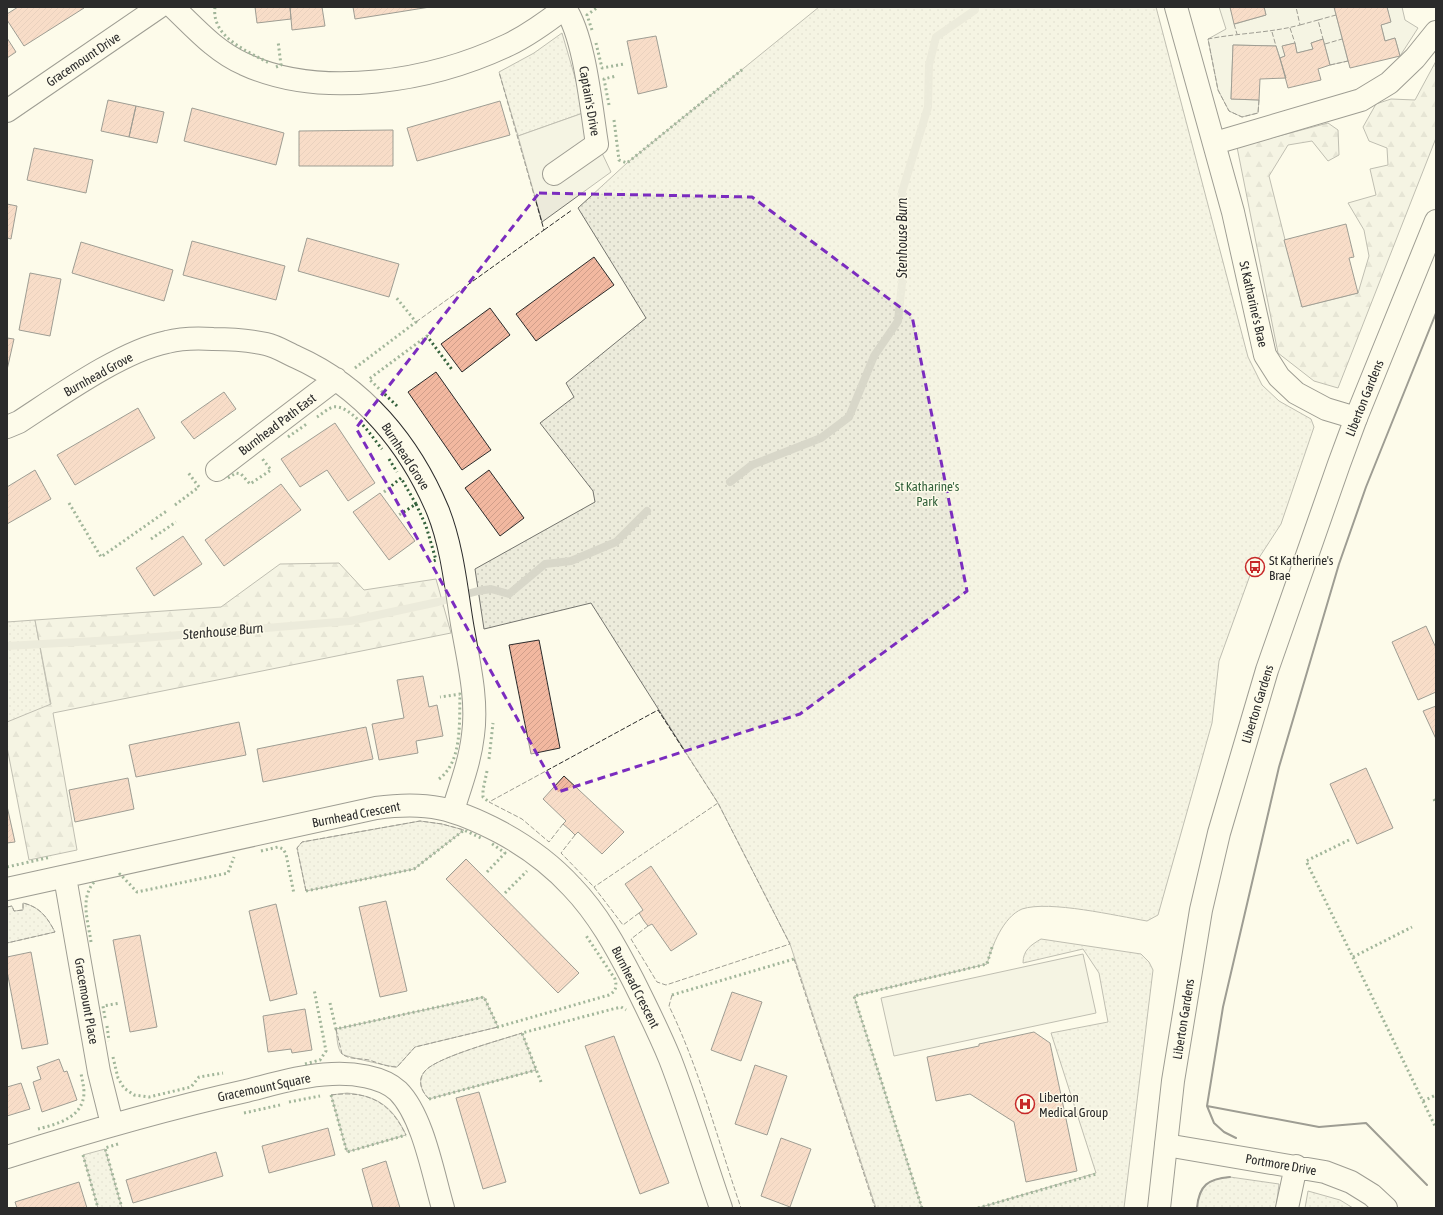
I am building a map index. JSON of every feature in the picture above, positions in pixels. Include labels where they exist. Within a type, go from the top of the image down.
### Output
[{"type":"street","name":"Gracemount Drive","points":[[7,111],[158,7]]},
{"type":"street","points":[[173,7],[215,47],[242,64],[273,76],[312,83],[395,79],[437,70],[508,45],[535,30],[565,8]]},
{"type":"street","name":"St Katharine's Brae","points":[[1176,7],[1233,212],[1265,355],[1279,377],[1296,393],[1326,409],[1356,418]]},
{"type":"street","name":"Captain's Drive","points":[[554,174],[597,144],[585,69],[575,26],[565,8]]},
{"type":"street","points":[[1215,143],[1361,100],[1389,83],[1415,58],[1436,32]]},
{"type":"street","name":"Liberton Gardens","points":[[1159,1208],[1173,1081],[1201,910],[1219,833],[1267,670],[1356,418],[1436,222]]},
{"type":"street","name":"Burnhead Grove","points":[[7,427],[19,422],[104,369],[143,350],[167,342],[197,338],[231,339],[268,344],[304,360],[336,379],[359,396],[379,415],[396,437],[428,489],[439,512],[446,536],[461,616],[475,711],[473,735],[466,769],[453,810]]},
{"type":"street","name":"Burnhead Path East","points":[[217,470],[336,379]]},
{"type":"street","name":"Burnhead Crescent","points":[[7,889],[376,808],[402,804],[431,806],[453,810],[480,821],[507,836],[555,870],[573,887],[610,936],[658,1030],[671,1061],[721,1208]]},
{"type":"street","name":"Gracemount Place","points":[[65,877],[99,1072],[112,1124]]},
{"type":"street","name":"Gracemount Square","points":[[7,1157],[112,1124],[209,1099],[312,1076],[332,1074],[365,1076],[382,1082],[397,1090],[409,1105],[418,1121],[443,1208]]},
{"type":"street","name":"Portmore Drive","points":[[1166,1145],[1324,1172],[1351,1182],[1372,1196],[1386,1208]]},
{"type":"street","points":[[1287,1208],[1296,1166]]},
{"type":"highlighted area","points":[[539,193],[752,197],[912,316],[967,591],[800,714],[558,792],[478,651],[356,428]]},
{"type":"green space","name":"St Katharine's Park","points":[[819,7],[1156,7],[1248,357],[1262,385],[1279,401],[1311,419],[1314,427],[1281,524],[1253,567],[1219,661],[1212,723],[1158,915],[1147,921],[1049,906],[1022,909],[1009,918],[1004,925],[995,941],[987,964],[854,996],[922,1208],[876,1208],[790,944],[718,803],[591,603],[484,629],[475,569],[595,502],[593,491],[540,423],[574,397],[566,383],[646,318],[578,208],[627,163]]},
{"type":"green space","points":[[1219,7],[1230,7],[1235,24],[1266,15],[1264,7],[1334,7],[1348,61],[1330,65],[1323,39],[1311,43],[1313,49],[1297,53],[1295,43],[1283,46],[1285,56],[1280,58],[1276,46],[1233,45],[1231,99],[1259,100],[1258,113],[1242,117],[1229,111],[1218,90],[1208,39],[1226,29]]},
{"type":"green space","points":[[1387,7],[1402,7],[1405,20],[1418,28],[1400,56],[1395,38],[1385,41],[1381,25],[1390,22]]},
{"type":"green space","points":[[562,33],[581,98],[583,113],[518,136],[499,72],[534,53]]},
{"type":"green space","points":[[1436,61],[1436,138],[1338,388],[1314,381],[1278,353],[1237,147],[1328,123],[1338,130],[1339,155],[1328,161],[1312,141],[1288,145],[1269,176],[1302,307],[1358,293],[1369,256],[1364,230],[1348,203],[1376,195],[1370,169],[1388,165],[1387,148],[1369,141],[1363,127],[1376,104],[1391,99],[1415,100]]},
{"type":"green space","points":[[339,563],[364,590],[436,579],[451,633],[53,713],[77,850],[29,860],[7,747],[7,722],[51,704],[35,620],[221,607],[280,564]]},
{"type":"green space","points":[[35,620],[52,713],[7,723],[7,622]]},
{"type":"green space","points":[[420,821],[442,824],[464,830],[414,869],[306,891],[297,848],[302,842]]},
{"type":"green space","points":[[23,903],[34,907],[42,913],[55,932],[7,943],[7,907],[12,906],[14,911],[23,910]]},
{"type":"green space","points":[[1041,939],[1141,954],[1149,962],[1153,970],[1124,1208],[978,1208],[1096,1173],[1051,1033],[1108,1022],[1099,973],[1083,949],[1023,963],[1023,958],[1026,951]]},
{"type":"green space","points":[[484,997],[498,1027],[415,1047],[397,1067],[359,1059],[340,1052],[336,1029]]},
{"type":"green space","points":[[522,1033],[536,1070],[429,1099],[424,1093],[421,1085],[421,1078],[425,1071],[432,1066],[442,1060],[485,1044]]},
{"type":"green space","points":[[347,1093],[376,1100],[390,1110],[396,1117],[406,1135],[347,1152],[331,1095]]},
{"type":"green space","points":[[105,1149],[122,1208],[98,1208],[83,1155]]},
{"type":"green space","points":[[1230,1177],[1279,1184],[1276,1208],[1197,1208],[1200,1194],[1206,1185],[1216,1179]]},
{"type":"green space","points":[[1308,1191],[1340,1200],[1353,1208],[1305,1208]]},
{"type":"shaded area","points":[[583,113],[611,172],[542,222],[518,136]]},
{"type":"shaded area","points":[[1083,954],[1096,1013],[894,1056],[881,998]]},
{"type":"building","points":[[18,7],[84,8],[24,46],[7,20],[7,14]]},
{"type":"building","points":[[255,7],[290,7],[291,19],[257,23]]},
{"type":"building","points":[[290,7],[322,7],[325,26],[292,30]]},
{"type":"building","points":[[353,7],[430,7],[355,19]]},
{"type":"building","points":[[1230,7],[1264,7],[1266,15],[1234,24]]},
{"type":"building","points":[[1334,7],[1387,7],[1391,22],[1381,25],[1385,41],[1395,38],[1400,56],[1350,68]]},
{"type":"building","points":[[656,36],[667,87],[638,94],[627,41]]},
{"type":"building","points":[[7,38],[16,52],[7,58]]},
{"type":"building","points":[[1323,39],[1330,65],[1318,69],[1321,80],[1288,88],[1280,58],[1285,56],[1282,46],[1295,43],[1297,53],[1313,49],[1311,43]]},
{"type":"building","points":[[1233,45],[1276,46],[1286,78],[1260,79],[1259,100],[1231,99]]},
{"type":"building","points":[[108,100],[136,106],[129,137],[101,131]]},
{"type":"building","points":[[500,101],[510,135],[417,161],[407,128]]},
{"type":"building","points":[[136,106],[164,112],[157,143],[129,137]]},
{"type":"building","points":[[192,108],[284,133],[276,165],[184,141]]},
{"type":"building","points":[[393,130],[393,166],[299,166],[299,131]]},
{"type":"building","points":[[34,148],[93,160],[86,193],[27,180]]},
{"type":"building","points":[[7,204],[17,206],[11,239],[7,238]]},
{"type":"building","points":[[1346,224],[1354,257],[1349,258],[1358,293],[1302,307],[1284,240]]},
{"type":"building","points":[[307,238],[399,264],[389,297],[298,271]]},
{"type":"building","points":[[192,241],[285,266],[276,300],[183,275]]},
{"type":"building","points":[[81,242],[173,270],[164,301],[72,273]]},
{"type":"building","points":[[594,257],[614,285],[536,341],[516,314]]},
{"type":"building","points":[[30,273],[61,279],[50,336],[19,330]]},
{"type":"building","points":[[490,308],[510,335],[462,372],[441,344]]},
{"type":"building","points":[[7,338],[14,339],[7,370]]},
{"type":"building","points":[[436,372],[491,450],[462,470],[408,392]]},
{"type":"building","points":[[224,392],[236,409],[194,439],[181,422]]},
{"type":"building","points":[[138,408],[155,438],[75,485],[57,455]]},
{"type":"building","points":[[335,423],[375,483],[348,501],[327,470],[300,487],[281,459]]},
{"type":"building","points":[[35,470],[51,499],[7,524],[7,487]]},
{"type":"building","points":[[489,470],[524,518],[500,536],[465,488]]},
{"type":"building","points":[[281,484],[301,510],[224,566],[205,540]]},
{"type":"building","points":[[380,493],[415,541],[389,560],[353,512]]},
{"type":"building","points":[[183,536],[202,564],[154,596],[136,568]]},
{"type":"building","points":[[1426,626],[1436,648],[1436,692],[1418,700],[1392,642]]},
{"type":"building","points":[[539,640],[560,748],[531,754],[509,645]]},
{"type":"building","points":[[423,676],[429,707],[437,705],[443,736],[416,741],[418,753],[379,760],[372,724],[404,718],[397,680]]},
{"type":"building","points":[[1436,706],[1436,739],[1423,711]]},
{"type":"building","points":[[239,722],[246,755],[136,777],[129,745]]},
{"type":"building","points":[[366,727],[373,759],[263,782],[257,749]]},
{"type":"building","points":[[1366,768],[1393,828],[1357,844],[1330,784]]},
{"type":"building","points":[[564,776],[624,832],[602,854],[578,832],[575,835],[563,824],[566,821],[543,799]]},
{"type":"building","points":[[128,778],[134,809],[75,822],[69,790]]},
{"type":"building","points":[[7,806],[15,842],[7,843]]},
{"type":"building","points":[[466,859],[579,973],[558,993],[446,879]]},
{"type":"building","points":[[651,866],[697,934],[671,951],[652,924],[648,926],[644,921],[639,913],[643,910],[625,884]]},
{"type":"building","points":[[386,901],[407,991],[380,997],[359,907]]},
{"type":"building","points":[[276,904],[297,994],[270,1001],[249,911]]},
{"type":"building","points":[[140,935],[157,1027],[130,1032],[113,940]]},
{"type":"building","points":[[31,952],[48,1044],[22,1049],[7,971],[7,957]]},
{"type":"building","points":[[732,992],[762,1002],[741,1061],[711,1050]]},
{"type":"building","points":[[305,1009],[312,1050],[292,1053],[291,1049],[268,1052],[263,1016]]},
{"type":"building","name":"Liberton Medical Group","points":[[1034,1032],[1050,1043],[1077,1171],[1026,1182],[1014,1122],[970,1094],[936,1101],[927,1057]]},
{"type":"building","points":[[614,1036],[669,1183],[640,1194],[585,1046]]},
{"type":"building","points":[[59,1059],[64,1072],[67,1071],[77,1100],[42,1112],[33,1082],[41,1079],[37,1067]]},
{"type":"building","points":[[755,1065],[787,1076],[767,1135],[735,1124]]},
{"type":"building","points":[[21,1083],[30,1109],[7,1116],[7,1087]]},
{"type":"building","points":[[479,1092],[506,1182],[483,1189],[456,1098]]},
{"type":"building","points":[[328,1128],[335,1155],[269,1173],[262,1146]]},
{"type":"building","points":[[781,1138],[811,1149],[790,1207],[761,1196]]},
{"type":"building","points":[[216,1152],[223,1176],[133,1203],[126,1180]]},
{"type":"building","points":[[386,1161],[400,1208],[373,1208],[362,1169]]},
{"type":"building","points":[[79,1182],[87,1208],[17,1208],[15,1202]]},
{"type":"waterway","name":"Stenhouse Burn","points":[[730,482],[752,465],[821,438],[849,417],[874,356],[898,321],[904,264],[902,192],[928,107],[929,65],[936,37],[975,10],[975,7]]},
{"type":"waterway","name":"Stenhouse Burn","points":[[7,646],[131,639],[350,621],[438,602],[478,591],[491,589],[509,594],[545,564],[571,561],[616,542],[647,511]]},
{"type":"hedge","points":[[215,7],[215,18],[225,35],[241,48],[269,63]]},
{"type":"hedge","points":[[592,30],[587,15],[598,7]]},
{"type":"hedge","points":[[276,67],[281,65],[278,41]]},
{"type":"hedge","points":[[596,43],[602,68],[624,64]]},
{"type":"hedge","points":[[614,120],[619,160],[627,163],[743,69]]},
{"type":"hedge","points":[[609,105],[604,79],[616,76]]},
{"type":"hedge","points":[[355,368],[416,322],[395,296]]},
{"type":"hedge","points":[[397,406],[369,379],[427,336],[453,371]]},
{"type":"hedge","points":[[317,417],[333,407],[340,407],[354,416],[382,449]]},
{"type":"hedge","points":[[288,437],[308,423]]},
{"type":"hedge","points":[[228,478],[236,473],[241,474],[250,484],[271,470],[261,457]]},
{"type":"hedge","points":[[389,459],[397,472]]},
{"type":"hedge","points":[[175,505],[199,487],[187,471]]},
{"type":"hedge","points":[[384,492],[401,478],[416,504],[399,515]]},
{"type":"hedge","points":[[69,503],[101,557],[168,510]]},
{"type":"hedge","points":[[416,504],[426,526],[436,560],[431,562]]},
{"type":"hedge","points":[[151,539],[176,522]]},
{"type":"hedge","points":[[439,779],[447,771],[456,751],[459,728],[460,694],[440,697]]},
{"type":"hedge","points":[[489,759],[493,723]]},
{"type":"hedge","points":[[487,771],[483,797],[489,802]]},
{"type":"hedge","points":[[1434,799],[1436,803]]},
{"type":"hedge","points":[[306,891],[414,869],[464,830],[483,839]]},
{"type":"hedge","points":[[1349,840],[1306,861],[1436,1128]]},
{"type":"hedge","points":[[487,872],[505,853],[491,843]]},
{"type":"hedge","points":[[261,851],[278,847],[283,849],[286,854],[294,894]]},
{"type":"hedge","points":[[7,867],[51,857]]},
{"type":"hedge","points":[[119,875],[120,874],[137,892],[228,873],[234,857]]},
{"type":"hedge","points":[[505,893],[527,871]]},
{"type":"hedge","points":[[91,942],[86,901],[91,887],[96,880]]},
{"type":"hedge","points":[[1353,957],[1412,927]]},
{"type":"hedge","points":[[330,1003],[336,1029],[484,997],[498,1027],[609,995],[615,990],[615,979],[585,934]]},
{"type":"hedge","points":[[922,1208],[854,996],[987,964],[993,944]]},
{"type":"hedge","points":[[672,995],[794,959]]},
{"type":"hedge","points":[[305,1064],[320,1060],[326,1051],[314,989]]},
{"type":"hedge","points":[[105,1018],[103,1006],[120,1003]]},
{"type":"hedge","points":[[541,1082],[522,1033],[621,1007],[626,1010]]},
{"type":"hedge","points":[[107,1026],[109,1041]]},
{"type":"hedge","points":[[113,1057],[118,1078],[124,1088],[134,1095],[149,1097],[191,1087],[199,1077],[223,1073]]},
{"type":"hedge","points":[[429,1099],[536,1070]]},
{"type":"hedge","points":[[38,1129],[61,1122],[74,1114],[79,1108],[83,1102],[84,1093],[81,1073]]},
{"type":"hedge","points":[[331,1095],[347,1152],[406,1135]]},
{"type":"hedge","points":[[1423,1101],[1436,1095]]},
{"type":"hedge","points":[[289,1102],[320,1096]]},
{"type":"hedge","points":[[244,1113],[280,1105]]},
{"type":"hedge","points":[[118,1144],[105,1148],[122,1208]]},
{"type":"hedge","points":[[83,1155],[98,1208]]},
{"type":"hedge","points":[[978,1208],[1096,1174]]},
{"type":"fence","points":[[1259,100],[1258,113],[1242,117],[1229,111],[1218,90],[1208,39],[1277,30],[1300,25],[1296,7]]},
{"type":"fence","points":[[1318,20],[1336,15]]},
{"type":"fence","points":[[1300,25],[1318,20],[1323,39]]},
{"type":"fence","points":[[1234,24],[1237,34]]},
{"type":"fence","points":[[1290,28],[1295,43]]},
{"type":"fence","points":[[1272,32],[1276,46]]},
{"type":"fence","points":[[1325,44],[1342,39]]},
{"type":"fence","points":[[1330,65],[1348,61]]},
{"type":"fence","points":[[416,322],[544,230],[499,72]]},
{"type":"fence","points":[[544,230],[572,210]]},
{"type":"fence","points":[[563,824],[549,842],[522,819],[489,802],[658,710],[718,803],[594,887]]},
{"type":"fence","points":[[648,926],[631,939],[657,982],[666,985],[790,944],[718,803]]},
{"type":"fence","points":[[306,891],[297,848],[302,842],[420,821],[442,824],[464,830]]},
{"type":"fence","points":[[575,835],[561,853],[594,887],[623,925],[639,913]]},
{"type":"fence","points":[[7,907],[12,906],[14,911],[23,910],[23,903],[34,907],[46,917],[55,932],[7,943]]},
{"type":"fence","points":[[794,959],[875,1208]]},
{"type":"fence","points":[[672,995],[669,1006],[699,1080],[741,1208]]},
{"type":"fence","points":[[336,1029],[342,1054],[345,1056],[369,1060],[386,1066],[397,1067],[415,1047],[498,1027]]},
{"type":"fence","points":[[429,1099],[422,1089],[421,1078],[425,1071],[432,1066],[455,1055],[522,1033]]},
{"type":"fence","points":[[331,1095],[356,1094],[376,1101],[393,1114],[406,1135]]},
{"type":"wall","points":[[1236,1138],[1224,1132],[1214,1123],[1207,1106],[1223,1007],[1279,767],[1339,564],[1366,487],[1436,313]]},
{"type":"wall","points":[[1207,1106],[1319,1127],[1366,1123],[1427,1185]]},
{"type":"wall","points":[[1197,1208],[1200,1194],[1206,1185],[1216,1179],[1230,1177]]},
{"type":"place","name":"St Katherine's Brae","points":[[1255,567]]},
{"type":"place","name":"Liberton Medical Group","points":[[1025,1104]]}]
